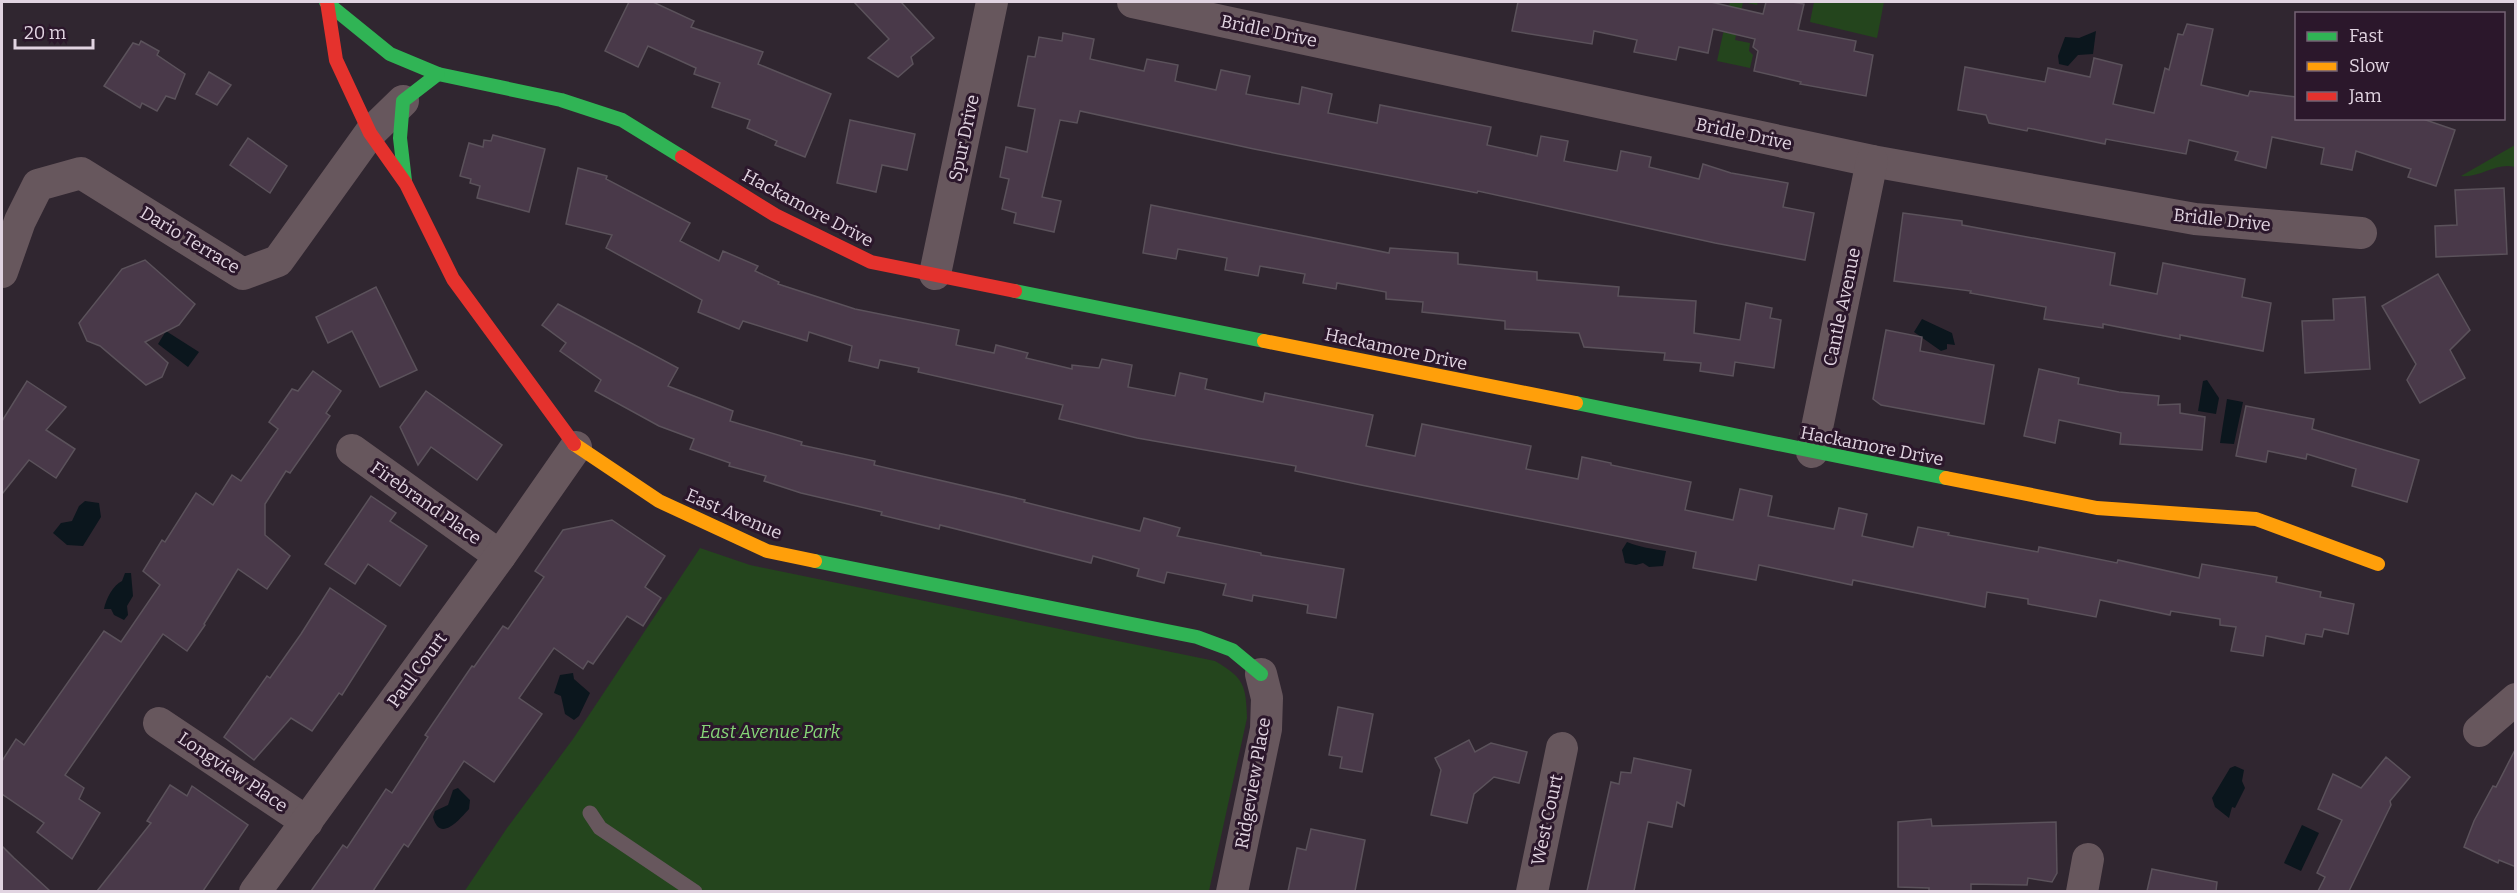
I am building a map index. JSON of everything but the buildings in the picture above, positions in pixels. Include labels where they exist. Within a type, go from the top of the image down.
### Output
[{"type":"street","name":"East Avenue","points":[[327,2],[390,54],[438,74]]},
{"type":"street","name":"East Avenue","points":[[327,2],[336,60],[370,133],[406,184],[453,279],[576,447],[659,501],[766,551],[1197,637],[1221,644],[1243,655],[1261,674]]},
{"type":"street","name":"Spur Drive","points":[[935,274],[992,2]]},
{"type":"street","name":"Bridle Drive","points":[[1133,2],[1872,161],[2195,219],[2361,233]]},
{"type":"street","name":"Hackamore Drive","points":[[438,74],[561,100],[621,120],[774,215],[872,262],[2097,508],[2256,519],[2378,564]]},
{"type":"street","points":[[403,101],[438,74]]},
{"type":"street","name":"East Avenue","points":[[403,101],[400,138],[406,184]]},
{"type":"street","name":"Dario Terrace","points":[[2,272],[20,221],[38,185],[81,173],[243,274],[278,261],[370,133],[403,101]]},
{"type":"street","name":"Cantle Avenue","points":[[1812,452],[1872,161]]},
{"type":"street","name":"Paul Court","points":[[255,891],[500,556],[576,447]]},
{"type":"street","name":"Firebrand Place","points":[[352,450],[500,556]]},
{"type":"street","name":"Ridgeview Place","points":[[1232,891],[1266,729],[1267,698],[1261,674]]},
{"type":"street","points":[[2479,731],[2516,699]]},
{"type":"street","name":"Longview Place","points":[[159,723],[307,822]]},
{"type":"street","name":"West Court","points":[[1532,891],[1562,748]]},
{"type":"street","points":[[2082,891],[2088,859]]},
{"type":"lane","points":[[590,813],[600,828],[695,891]]},
{"type":"green space","points":[[1730,2],[1743,2],[1735,40],[1750,43],[1749,51],[1753,55],[1750,68],[1717,61]]},
{"type":"green space","points":[[1814,2],[1884,2],[1877,38],[1810,22]]},
{"type":"green space","points":[[2515,145],[2515,167],[2501,167],[2475,175],[2461,176]]},
{"type":"green space","name":"East Avenue Park","points":[[700,548],[750,565],[1215,661],[1225,667],[1242,684],[1246,698],[1247,718],[1209,891],[464,892],[507,828],[573,739]]},
{"type":"shaded area","points":[[2096,31],[2093,54],[2078,55],[2068,66],[2059,64],[2058,56],[2065,37],[2079,38]]},
{"type":"shaded area","points":[[1922,319],[1952,333],[1955,345],[1947,344],[1947,349],[1941,351],[1914,332]]},
{"type":"shaded area","points":[[166,331],[199,352],[188,367],[158,344]]},
{"type":"shaded area","points":[[2207,380],[2219,398],[2216,414],[2198,411],[2203,381]]},
{"type":"shaded area","points":[[2227,399],[2243,402],[2234,444],[2220,443]]},
{"type":"shaded area","points":[[85,501],[99,503],[101,517],[83,546],[67,545],[53,533],[61,523],[72,521],[79,506]]},
{"type":"shaded area","points":[[1627,542],[1666,551],[1663,566],[1649,567],[1643,563],[1636,565],[1625,563],[1622,550]]},
{"type":"shaded area","points":[[125,573],[131,573],[133,596],[127,606],[128,615],[124,620],[114,615],[111,609],[104,609],[110,593],[122,581]]},
{"type":"shaded area","points":[[573,673],[574,679],[590,693],[579,716],[574,720],[565,714],[561,696],[554,693],[560,675]]},
{"type":"shaded area","points":[[2235,766],[2244,770],[2242,781],[2245,788],[2235,808],[2232,807],[2229,818],[2215,807],[2212,798],[2230,768]]},
{"type":"shaded area","points":[[458,788],[470,800],[469,809],[450,827],[440,828],[433,817],[435,811],[448,805],[453,790]]},
{"type":"shaded area","points":[[2302,825],[2319,833],[2301,871],[2284,863]]},
{"type":"traffic: fast","points":[[326,2],[390,54],[438,74],[561,100],[622,120],[682,157]]},
{"type":"traffic: fast","points":[[405,181],[400,138],[403,101],[438,74]]},
{"type":"traffic: fast","points":[[1015,291],[1264,341]]},
{"type":"traffic: fast","points":[[1576,403],[1946,478]]},
{"type":"traffic: fast","points":[[815,561],[1197,637],[1232,650],[1261,674]]},
{"type":"traffic: slow","points":[[1264,341],[1576,403]]},
{"type":"traffic: slow","points":[[574,444],[659,501],[767,551],[815,561]]},
{"type":"traffic: slow","points":[[1946,478],[2097,508],[2256,519],[2378,564]]},
{"type":"traffic: jam","points":[[327,2],[336,60],[370,133],[406,184],[453,279],[574,444]]},
{"type":"traffic: jam","points":[[682,157],[775,215],[871,262],[1015,291]]}]
